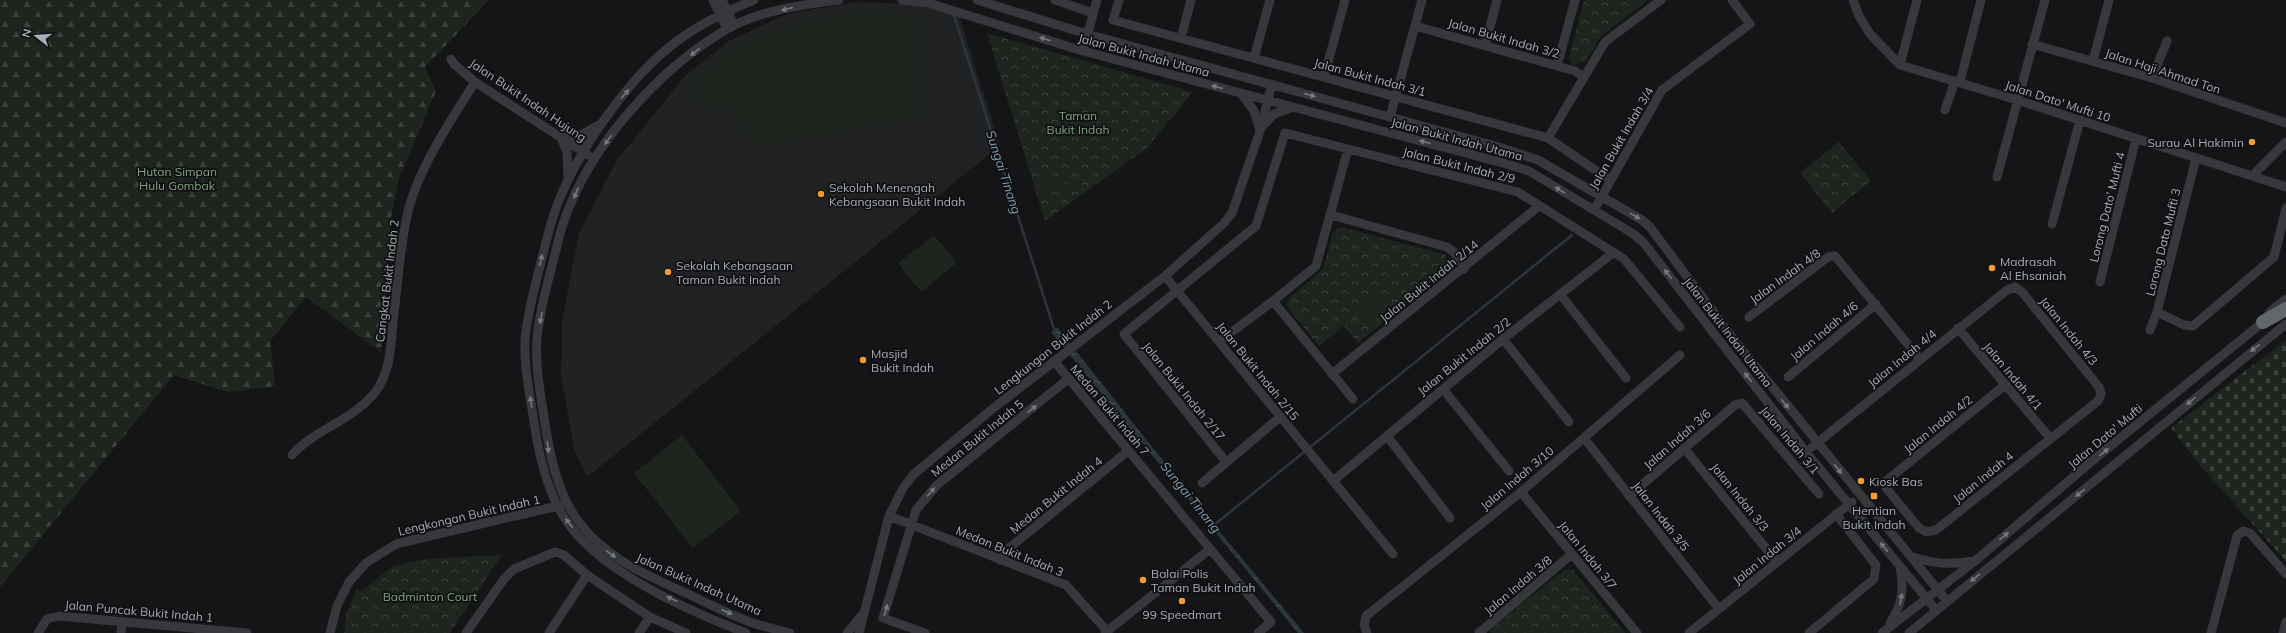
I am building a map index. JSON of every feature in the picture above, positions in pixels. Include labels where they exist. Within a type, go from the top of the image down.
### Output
[{"type":"highway","points":[[2263,322],[2286,309]]},
{"type":"street","points":[[713,0],[730,27]]},
{"type":"street","points":[[722,0],[723,14]]},
{"type":"street","name":"Jalan Bukit Indah Utama","points":[[746,633],[646,588],[612,567],[568,524],[558,507],[539,453],[530,393],[525,340],[534,287],[553,216],[568,180],[583,152],[601,124],[650,66],[680,40],[723,14],[754,0]]},
{"type":"street","name":"Jalan Bukit Indah Utama","points":[[790,633],[750,622],[634,569],[600,546],[576,519],[567,504],[549,454],[540,392],[537,339],[546,288],[564,220],[594,159],[621,122],[662,77],[730,27],[754,17],[798,6],[839,0]]},
{"type":"street","name":"Jalan Bukit Indah Utama","points":[[902,0],[928,3],[1083,51],[1529,171],[1632,233],[1642,242],[1806,452],[1936,610]]},
{"type":"street","name":"Jalan Bukit Indah Utama","points":[[977,0],[1087,34],[1500,147],[1538,160],[1650,227],[1735,341],[1816,443],[1946,601]]},
{"type":"street","points":[[1055,0],[1093,13]]},
{"type":"street","points":[[1083,51],[1097,0]]},
{"type":"street","name":"Jalan Bukit Indah 3/1","points":[[1119,0],[1114,20],[1548,138],[1610,180]]},
{"type":"street","points":[[1180,38],[1191,0]]},
{"type":"street","points":[[1254,58],[1270,0]]},
{"type":"street","points":[[1324,77],[1345,0]]},
{"type":"street","points":[[1390,117],[1422,0]]},
{"type":"street","points":[[1485,46],[1498,0]]},
{"type":"street","points":[[1557,66],[1575,0]]},
{"type":"street","points":[[1548,138],[1605,42],[1661,0]]},
{"type":"street","name":"Jalan Bukit Indah 3/4","points":[[1594,210],[1662,90],[1750,24],[1732,0]]},
{"type":"street","name":"Jalan Dato' Mufti 10","points":[[1853,0],[1858,16],[1870,34],[1900,65],[1957,81],[2080,120],[2286,188]]},
{"type":"street","points":[[1900,65],[1917,0]]},
{"type":"street","points":[[1945,110],[1957,81],[1981,0]]},
{"type":"street","points":[[1997,177],[2045,0]]},
{"type":"street","points":[[2093,61],[2109,0]]},
{"type":"street","name":"Jalan Bukit Indah 3/2","points":[[1415,26],[1575,71],[1584,77]]},
{"type":"street","points":[[2152,78],[2166,41]]},
{"type":"street","name":"Jalan Haji Ahmad Ton","points":[[2032,44],[2152,78],[2286,123]]},
{"type":"street","name":"Jalan Bukit Indah Hujung","points":[[450,59],[475,82],[594,159]]},
{"type":"street","name":"Cangkat Bukit Indah 2","points":[[292,455],[302,444],[358,408],[376,391],[388,366],[407,215],[420,180],[441,138],[475,82]]},
{"type":"street","name":"Lengkungan Bukit Indah 2","points":[[859,633],[889,516],[902,488],[914,474],[991,410],[1165,276],[1232,213],[1260,131],[1272,84]]},
{"type":"street","points":[[1241,93],[1254,111],[1260,131]]},
{"type":"street","points":[[1260,131],[1274,114],[1293,107]]},
{"type":"street","points":[[2052,224],[2080,120]]},
{"type":"street","points":[[568,180],[567,152],[561,138],[582,134],[601,124]]},
{"type":"street","name":"Jalan Bukit Indah 2/9","points":[[1177,291],[1256,226],[1285,133],[1518,192],[1624,259],[1680,327]]},
{"type":"street","name":"Lorong Dato' Mufti 4","points":[[2100,282],[2136,139]]},
{"type":"street","points":[[2252,176],[2286,142]]},
{"type":"street","points":[[1220,341],[1273,302],[1316,266],[1348,149]]},
{"type":"street","name":"Lorong Dato Mufti 3","points":[[2150,330],[2157,312],[2196,158]]},
{"type":"street","name":"Jalan Bukit Indah 2/14","points":[[1332,374],[1464,269],[1540,206]]},
{"type":"street","points":[[2157,312],[2184,325],[2193,326],[2274,257],[2286,208]]},
{"type":"street","points":[[1331,215],[1447,247],[1456,254],[1464,269]]},
{"type":"street","name":"Jalan Bukit Indah 2/2","points":[[1333,481],[1503,339],[1613,253]]},
{"type":"street","name":"Jalan Indah 4/8","points":[[1749,317],[1828,257],[1835,256],[1876,304]]},
{"type":"street","name":"Jalan Bukit Indah 2/15","points":[[1165,276],[1220,341],[1280,417],[1393,554]]},
{"type":"street","name":"Jalan Indah 4/4","points":[[1806,452],[1958,328],[2007,290],[2015,287]]},
{"type":"street","name":"Jalan Indah 4/3","points":[[2015,287],[2022,292],[2099,387],[2101,394]]},
{"type":"street","name":"Jalan Bukit Indah 2/17","points":[[1177,291],[1124,334],[1226,462]]},
{"type":"street","points":[[1560,294],[1626,378]]},
{"type":"street","name":"Jalan Dato' Mufti","points":[[1937,590],[1974,561],[2098,456],[2263,322],[2271,311],[2286,299]]},
{"type":"street","points":[[1273,302],[1353,399]]},
{"type":"street","points":[[1876,304],[1920,359]]},
{"type":"street","name":"Jalan Indah 4/6","points":[[1788,376],[1876,304]]},
{"type":"street","points":[[1909,633],[1946,601],[2286,324]]},
{"type":"street","name":"Jalan Indah 4/1","points":[[1958,328],[2050,438]]},
{"type":"street","points":[[1503,339],[1569,422]]},
{"type":"street","name":"Jalan Indah 3/10","points":[[1367,633],[1364,625],[1366,616],[1521,492],[1680,355]]},
{"type":"street","name":"Medan Bukit Indah 7","points":[[1054,361],[1271,622],[1258,633]]},
{"type":"street","name":"Medan Bukit Indah 5","points":[[925,633],[883,618],[916,510],[937,485],[1068,379]]},
{"type":"street","name":"Jalan Indah 4/2","points":[[1886,482],[2005,385]]},
{"type":"street","points":[[1443,389],[1509,470]]},
{"type":"street","name":"Jalan Indah 4","points":[[1886,482],[1886,488],[1919,528],[1927,532],[1936,530],[2098,401],[2101,394]]},
{"type":"street","name":"Jalan Indah 3/6","points":[[1629,496],[1735,405],[1742,403]]},
{"type":"street","name":"Jalan Indah 3/1","points":[[1742,403],[1819,494]]},
{"type":"street","points":[[1202,483],[1280,417]]},
{"type":"street","points":[[1387,436],[1450,518]]},
{"type":"street","name":"Jalan Indah 3/5","points":[[1584,438],[1719,609]]},
{"type":"street","name":"Jalan Indah 3/3","points":[[1684,448],[1778,562]]},
{"type":"street","name":"Medan Bukit Indah 4","points":[[1000,560],[1008,550],[1128,451]]},
{"type":"street","name":"Jalan Indah 3/7","points":[[1521,492],[1637,633]]},
{"type":"street","name":"Jalan Indah 3/4","points":[[1689,633],[1860,496]]},
{"type":"street","name":"Lengkongan Bukit Indah 1","points":[[330,633],[337,606],[349,582],[366,563],[396,544],[567,504]]},
{"type":"street","points":[[1809,633],[1874,579],[1877,572],[1876,565],[1836,514]]},
{"type":"street","name":"Medan Bukit Indah 3","points":[[889,516],[1066,586],[1106,632]]},
{"type":"street","points":[[2211,633],[2237,536],[2243,531],[2250,533],[2286,574]]},
{"type":"street","points":[[1106,632],[1210,549]]},
{"type":"street","points":[[466,633],[504,579],[514,568],[555,552],[564,555],[587,576],[650,617],[686,633]]},
{"type":"street","name":"Jalan Indah 3/8","points":[[1479,633],[1572,554]]},
{"type":"street","points":[[1910,556],[1931,564],[1949,565],[1974,561]]},
{"type":"street","points":[[1884,631],[1900,608],[1904,586],[1900,566]]},
{"type":"street","points":[[549,633],[587,576]]},
{"type":"street","points":[[1884,631],[1937,590]]},
{"type":"street","points":[[847,633],[864,612]]},
{"type":"street","points":[[862,633],[864,612]]},
{"type":"street","name":"Jalan Puncak Bukit Indah 1","points":[[38,633],[47,619],[59,616],[247,633]]},
{"type":"street","points":[[639,633],[650,617]]},
{"type":"street","points":[[121,633],[122,622]]},
{"type":"street","points":[[2283,633],[2286,622]]},
{"type":"shaded area","name":"Sekolah Menengah Kebangsaan Bukit Indah","points":[[855,2],[912,4],[959,15],[1000,146],[587,477],[574,450],[561,375],[562,321],[579,233],[617,160],[686,75],[729,41],[787,14]]},
{"type":"green space","name":"Hutan Simpan Hulu Gombak","points":[[0,0],[489,0],[425,67],[436,91],[399,178],[391,218],[381,352],[306,297],[270,341],[275,386],[228,392],[174,375],[0,587]]},
{"type":"green space","points":[[1584,0],[1648,0],[1601,36],[1585,62],[1573,65],[1569,58]]},
{"type":"green space","points":[[868,12],[916,16],[925,117],[754,146],[723,100],[702,109],[693,80],[739,46],[800,24]]},
{"type":"green space","name":"Taman Bukit Indah","points":[[987,33],[1193,92],[1147,148],[1045,221]]},
{"type":"green space","points":[[1839,142],[1871,181],[1832,213],[1800,173]]},
{"type":"green space","points":[[1044,176],[1070,185],[1067,196],[1040,187]]},
{"type":"green space","points":[[1341,227],[1446,255],[1449,269],[1358,343],[1344,326],[1319,346],[1287,307],[1288,299],[1323,269],[1333,232]]},
{"type":"green space","points":[[934,235],[957,263],[921,292],[898,263]]},
{"type":"green space","points":[[1377,297],[1388,309],[1369,326],[1358,314]]},
{"type":"green space","points":[[2286,340],[2286,561],[2197,462],[2171,428]]},
{"type":"green space","points":[[682,435],[741,511],[693,548],[634,473]]},
{"type":"green space","name":"Badminton Court","points":[[502,555],[450,633],[344,633],[346,615],[356,590],[362,591],[391,567],[423,559]]},
{"type":"green space","points":[[1565,569],[1573,570],[1625,633],[1491,633],[1491,629]]},
{"type":"water","points":[[1057,327],[1214,525],[1304,633],[1298,633],[1051,332]]},
{"type":"waterway","name":"Sungai Tinang","points":[[954,15],[1054,329]]},
{"type":"waterway","points":[[1214,525],[1572,235]]},
{"type":"place","name":"Surau Al Hakimin","points":[[2252,142]]},
{"type":"place","name":"Sekolah Menengah Kebangsaan Bukit Indah","points":[[821,194]]},
{"type":"place","name":"Madrasah Al Ehsaniah","points":[[1992,268]]},
{"type":"place","name":"Sekolah Kebangsaan Taman Bukit Indah","points":[[668,272]]},
{"type":"place","name":"Masjid Bukit Indah","points":[[863,360]]},
{"type":"place","name":"Kiosk Bas","points":[[1861,481]]},
{"type":"place","name":"Hentian Bukit Indah","points":[[1874,496]]},
{"type":"place","name":"Balai Polis Taman Bukit Indah","points":[[1143,580]]},
{"type":"place","name":"99 Speedmart","points":[[1182,601]]}]
